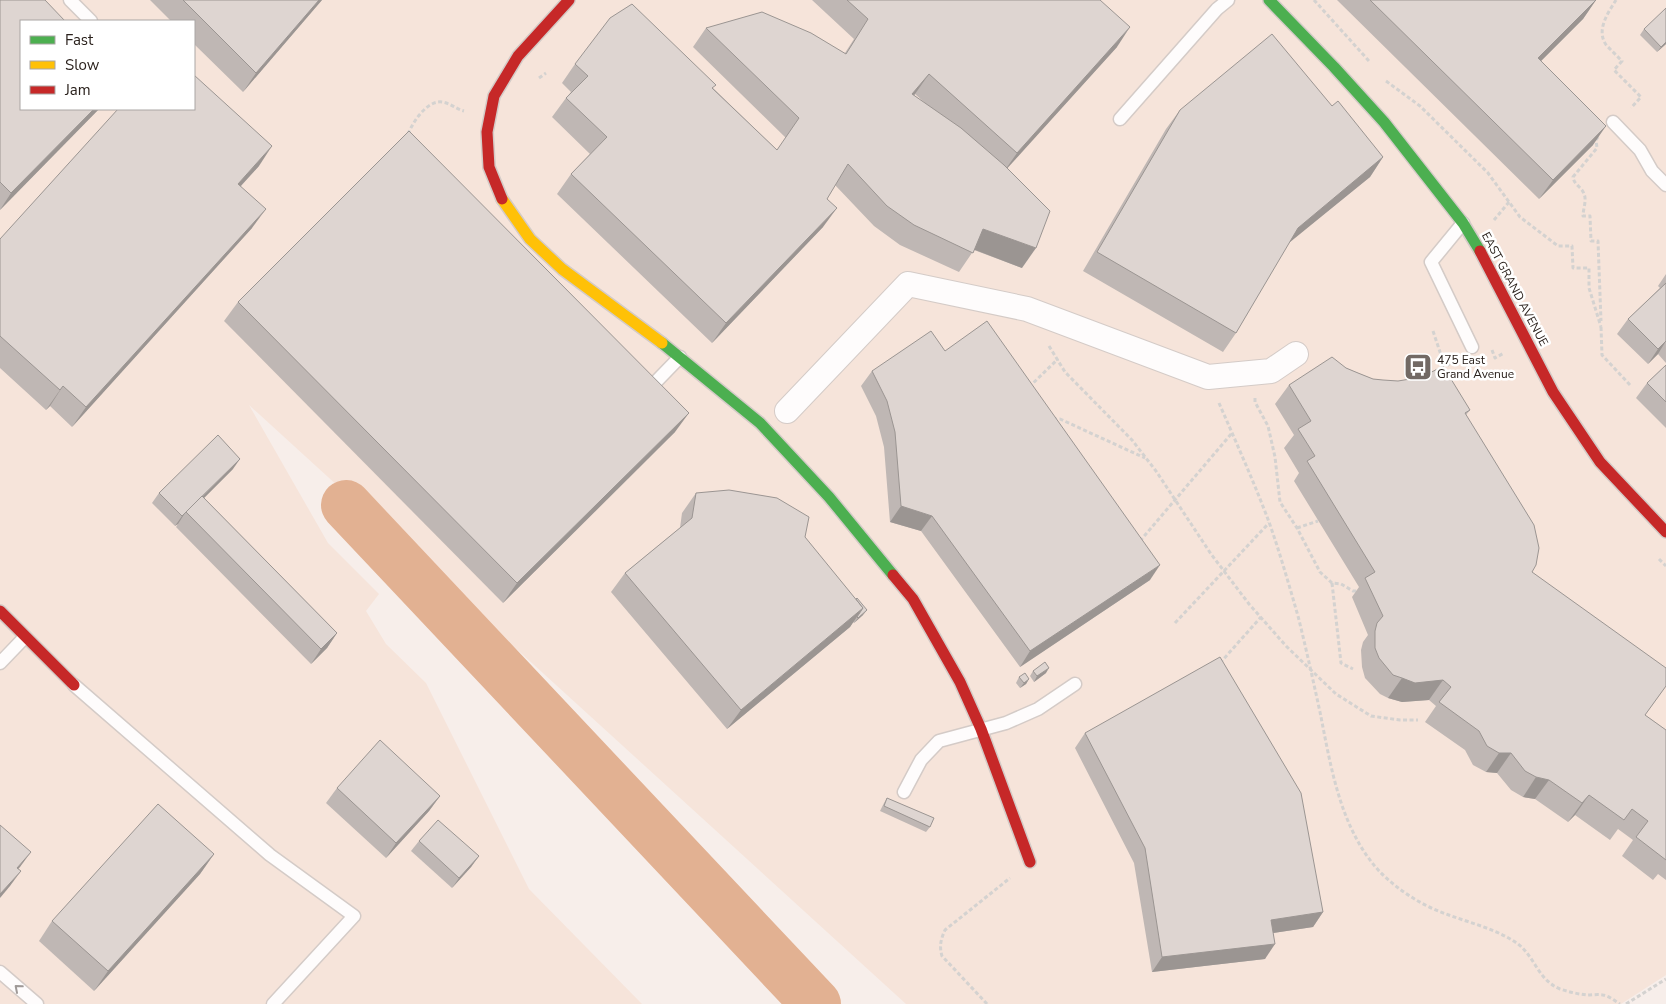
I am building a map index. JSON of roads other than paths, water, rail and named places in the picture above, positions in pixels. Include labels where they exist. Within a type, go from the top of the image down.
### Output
[{"type":"street","points":[[569,0],[518,56],[494,96],[487,132],[489,167],[503,201],[530,239],[562,269],[680,357],[760,423],[829,497],[913,599],[960,682],[981,729],[1030,862]]},
{"type":"street","name":"EAST GRAND AVENUE","points":[[1269,0],[1384,122],[1463,223],[1487,262],[1553,392],[1600,462],[1666,532]]},
{"type":"street","points":[[787,411],[908,284],[1027,309],[1208,377],[1271,371],[1296,354]]},
{"type":"street","points":[[0,611],[74,686]]},
{"type":"lane","points":[[70,0],[90,20]]},
{"type":"lane","points":[[1120,119],[1217,9],[1228,0]]},
{"type":"lane","points":[[1608,127],[1640,150],[1652,171],[1666,185]]},
{"type":"lane","points":[[1463,223],[1431,262],[1472,347]]},
{"type":"lane","points":[[641,398],[680,357]]},
{"type":"lane","points":[[0,663],[26,637]]},
{"type":"lane","points":[[904,792],[921,760],[939,741],[1006,723],[1038,709],[1075,684]]},
{"type":"lane","points":[[74,686],[270,855],[354,916],[273,1004]]},
{"type":"lane","points":[[0,972],[37,1004]]},
{"type":"waterway","points":[[346,505],[816,1004]]},
{"type":"place","name":"475 East Grand Avenue","points":[[1418,367]]}]
